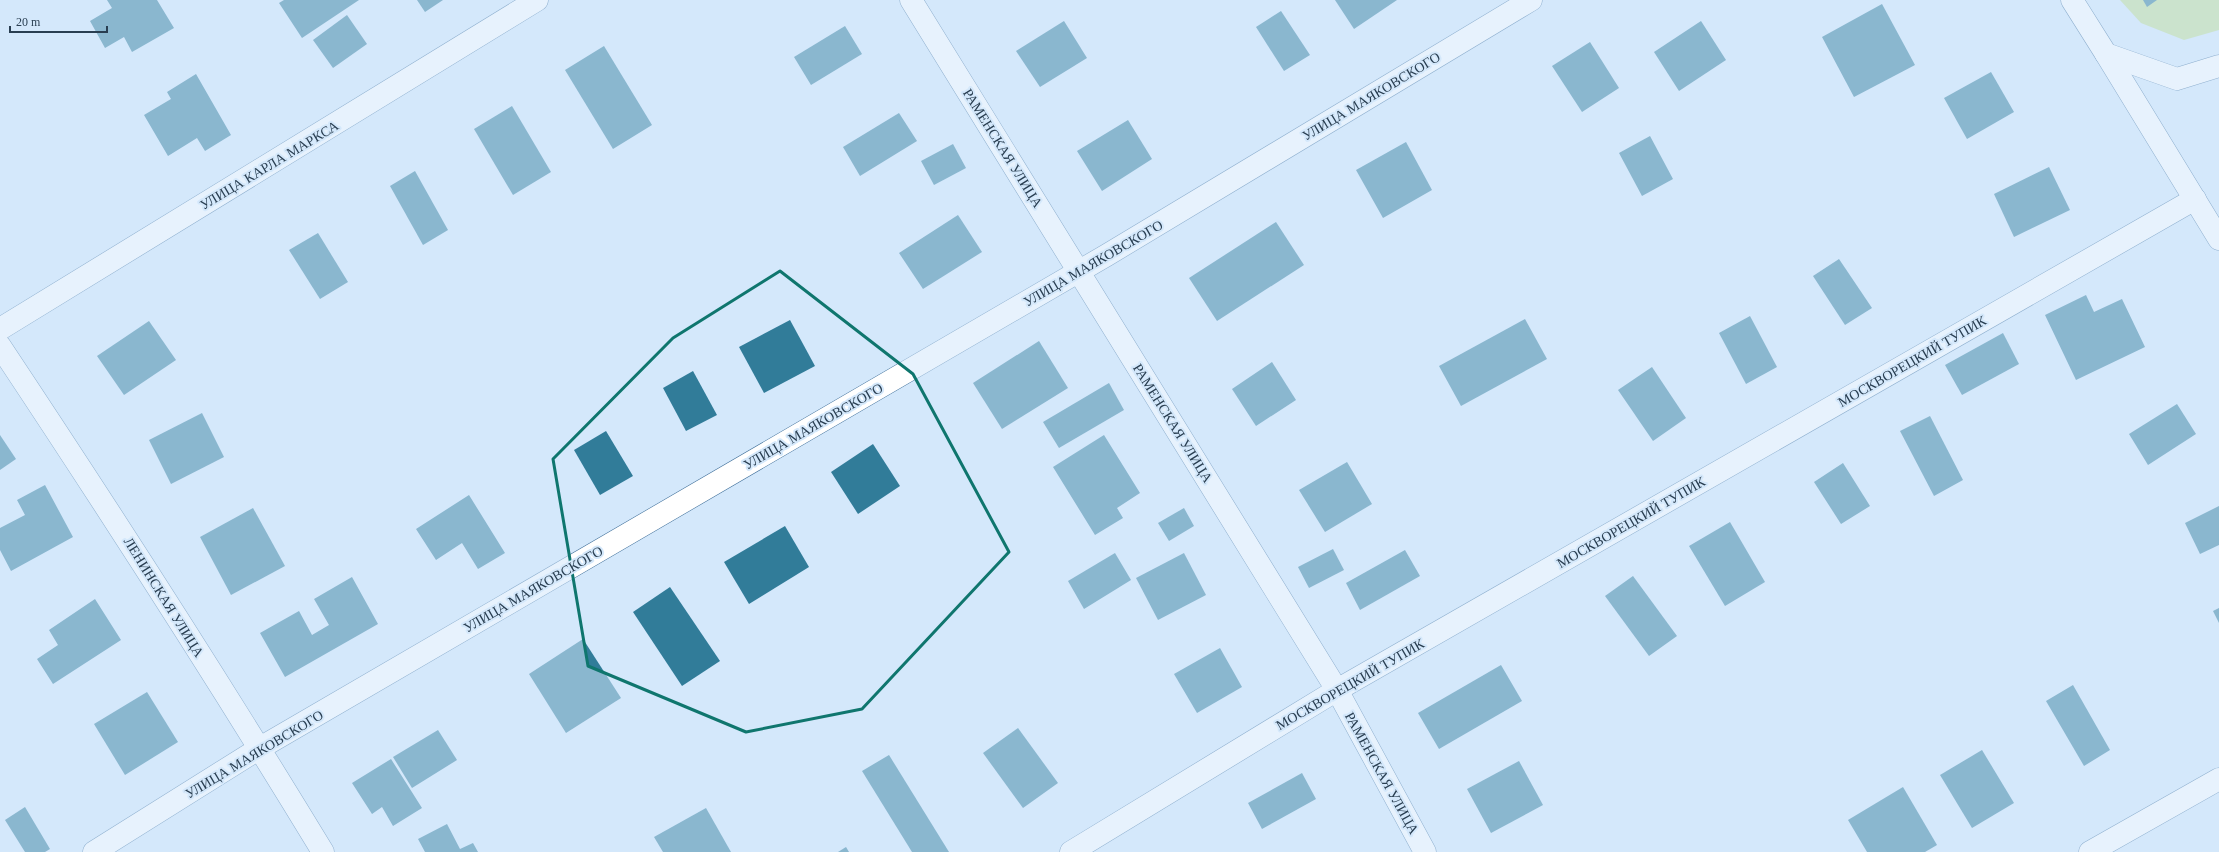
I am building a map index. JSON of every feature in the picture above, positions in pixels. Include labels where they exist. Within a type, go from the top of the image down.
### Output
[{"type":"street","name":"УЛИЦА КАРЛА МАРКСА","points":[[0,329],[537,0]]},
{"type":"street","name":"РАМЕНСКАЯ УЛИЦА","points":[[911,0],[1337,690],[1425,852]]},
{"type":"street","name":"УЛИЦА МАЯКОВСКОГО","points":[[94,852],[260,748],[1079,270],[1531,0]]},
{"type":"street","points":[[2072,0],[2219,239]]},
{"type":"street","points":[[2106,54],[2177,79],[2219,66]]},
{"type":"street","name":"МОСКВОРЕЦКИЙ ТУПИК","points":[[1071,852],[1337,690],[2195,199]]},
{"type":"street","name":"ЛЕНИНСКАЯ УЛИЦА","points":[[0,346],[112,515],[260,748],[323,852]]},
{"type":"street","points":[[2090,852],[2219,779]]},
{"type":"highlighted area","points":[[780,271],[913,374],[1009,552],[862,709],[746,732],[588,666],[553,459],[673,338]]},
{"type":"green space","points":[[2120,0],[2219,0],[2219,30],[2184,40],[2141,23]]},
{"type":"building","points":[[107,0],[157,0],[174,28],[132,52],[124,37],[105,48],[90,21],[112,8]]},
{"type":"building","points":[[284,0],[359,0],[302,38],[279,3]]},
{"type":"building","points":[[417,0],[443,0],[425,12]]},
{"type":"building","points":[[1335,0],[1397,0],[1354,29]]},
{"type":"building","points":[[2143,0],[2157,0],[2147,7]]},
{"type":"building","points":[[1882,4],[1915,65],[1854,97],[1822,37]]},
{"type":"building","points":[[1281,11],[1310,55],[1284,71],[1256,27]]},
{"type":"building","points":[[347,15],[367,44],[333,68],[313,40]]},
{"type":"building","points":[[1064,21],[1087,58],[1040,87],[1016,51]]},
{"type":"building","points":[[1701,21],[1726,60],[1679,91],[1654,52]]},
{"type":"building","points":[[845,26],[862,54],[811,85],[794,57]]},
{"type":"building","points":[[1590,42],[1619,88],[1582,112],[1552,66]]},
{"type":"building","points":[[604,46],[652,125],[613,149],[565,70]]},
{"type":"building","points":[[1991,72],[2014,112],[1967,139],[1944,98]]},
{"type":"building","points":[[196,74],[231,135],[205,151],[197,138],[168,156],[144,115],[171,99],[167,92]]},
{"type":"building","points":[[512,106],[551,172],[513,195],[474,129]]},
{"type":"building","points":[[899,113],[917,141],[860,176],[843,147]]},
{"type":"building","points":[[1128,120],[1152,159],[1102,191],[1077,151]]},
{"type":"building","points":[[1650,136],[1673,179],[1642,196],[1619,153]]},
{"type":"building","points":[[1406,142],[1432,190],[1383,218],[1356,170]]},
{"type":"building","points":[[953,144],[966,168],[934,185],[921,161]]},
{"type":"building","points":[[2049,167],[2070,210],[2014,237],[1994,194]]},
{"type":"building","points":[[415,171],[448,230],[423,245],[390,186]]},
{"type":"building","points":[[958,215],[982,252],[923,289],[899,253]]},
{"type":"building","points":[[1276,222],[1304,265],[1217,321],[1189,278]]},
{"type":"building","points":[[318,233],[348,282],[320,299],[289,250]]},
{"type":"building","points":[[1839,259],[1872,308],[1845,325],[1813,276]]},
{"type":"building","points":[[2086,295],[2094,312],[2122,299],[2145,347],[2076,380],[2045,315]]},
{"type":"building","points":[[1750,316],[1777,367],[1746,384],[1719,333]]},
{"type":"building","points":[[1525,319],[1547,359],[1461,406],[1439,366]]},
{"type":"building","points":[[790,320],[815,366],[764,393],[739,347]]},
{"type":"building","points":[[149,321],[176,360],[124,395],[97,356]]},
{"type":"building","points":[[2003,333],[2019,364],[1962,395],[1945,365]]},
{"type":"building","points":[[1039,341],[1068,388],[1002,429],[973,383]]},
{"type":"building","points":[[1272,362],[1296,400],[1256,426],[1232,389]]},
{"type":"building","points":[[1652,367],[1686,418],[1653,441],[1618,390]]},
{"type":"building","points":[[693,371],[717,415],[686,431],[663,388]]},
{"type":"building","points":[[1109,383],[1124,410],[1059,448],[1043,422]]},
{"type":"building","points":[[2177,404],[2196,434],[2148,465],[2129,434]]},
{"type":"building","points":[[202,413],[224,457],[171,484],[149,440]]},
{"type":"building","points":[[1930,416],[1963,480],[1934,496],[1900,431]]},
{"type":"building","points":[[606,431],[633,476],[600,495],[574,450]]},
{"type":"building","points":[[0,435],[16,459],[0,470]]},
{"type":"building","points":[[1104,435],[1140,493],[1117,508],[1123,518],[1095,535],[1053,467]]},
{"type":"building","points":[[873,444],[900,486],[858,514],[831,472]]},
{"type":"building","points":[[1347,462],[1372,504],[1325,532],[1299,490]]},
{"type":"building","points":[[1843,463],[1870,506],[1841,524],[1814,482]]},
{"type":"building","points":[[45,485],[73,537],[11,571],[0,550],[0,528],[25,515],[17,500]]},
{"type":"building","points":[[469,495],[505,553],[478,569],[462,543],[436,560],[416,529]]},
{"type":"building","points":[[2219,506],[2219,545],[2200,554],[2185,523]]},
{"type":"building","points":[[253,508],[285,566],[231,595],[200,537]]},
{"type":"building","points":[[1184,508],[1194,526],[1169,541],[1158,523]]},
{"type":"building","points":[[1730,522],[1765,582],[1725,606],[1689,546]]},
{"type":"building","points":[[785,526],[809,567],[749,604],[724,562]]},
{"type":"building","points":[[1333,549],[1344,570],[1309,588],[1298,567]]},
{"type":"building","points":[[1405,550],[1420,576],[1360,610],[1346,583]]},
{"type":"building","points":[[1115,553],[1131,580],[1084,609],[1068,581]]},
{"type":"building","points":[[1184,553],[1206,595],[1158,620],[1136,578]]},
{"type":"building","points":[[1633,576],[1677,636],[1649,656],[1605,596]]},
{"type":"building","points":[[352,577],[378,624],[285,677],[260,633],[299,611],[312,635],[329,625],[314,599]]},
{"type":"building","points":[[670,587],[720,661],[682,686],[633,612]]},
{"type":"building","points":[[95,599],[121,640],[53,684],[37,659],[58,645],[49,630]]},
{"type":"building","points":[[2219,608],[2219,623],[2213,611]]},
{"type":"building","points":[[583,639],[621,698],[566,733],[529,674]]},
{"type":"building","points":[[1220,648],[1242,687],[1197,713],[1174,674]]},
{"type":"building","points":[[1501,665],[1522,701],[1439,749],[1418,713]]},
{"type":"building","points":[[2073,685],[2110,750],[2084,766],[2046,701]]},
{"type":"building","points":[[147,692],[178,742],[125,775],[94,724]]},
{"type":"building","points":[[1018,728],[1058,783],[1023,808],[983,753]]},
{"type":"building","points":[[438,730],[457,760],[412,788],[393,757]]},
{"type":"building","points":[[1982,750],[2014,803],[1972,828],[1940,775]]},
{"type":"building","points":[[889,755],[949,852],[912,852],[862,771]]},
{"type":"building","points":[[391,759],[422,808],[393,826],[382,807],[372,814],[352,783]]},
{"type":"building","points":[[1519,761],[1543,805],[1491,833],[1467,789]]},
{"type":"building","points":[[1302,773],[1316,799],[1262,829],[1248,803]]},
{"type":"building","points":[[1903,787],[1937,845],[1925,852],[1867,852],[1848,820]]},
{"type":"building","points":[[25,807],[50,849],[45,852],[25,852],[5,820]]},
{"type":"building","points":[[706,808],[731,852],[663,852],[654,837]]},
{"type":"building","points":[[447,824],[460,849],[473,843],[478,852],[425,852],[418,839]]},
{"type":"building","points":[[846,847],[849,852],[838,852]]}]
